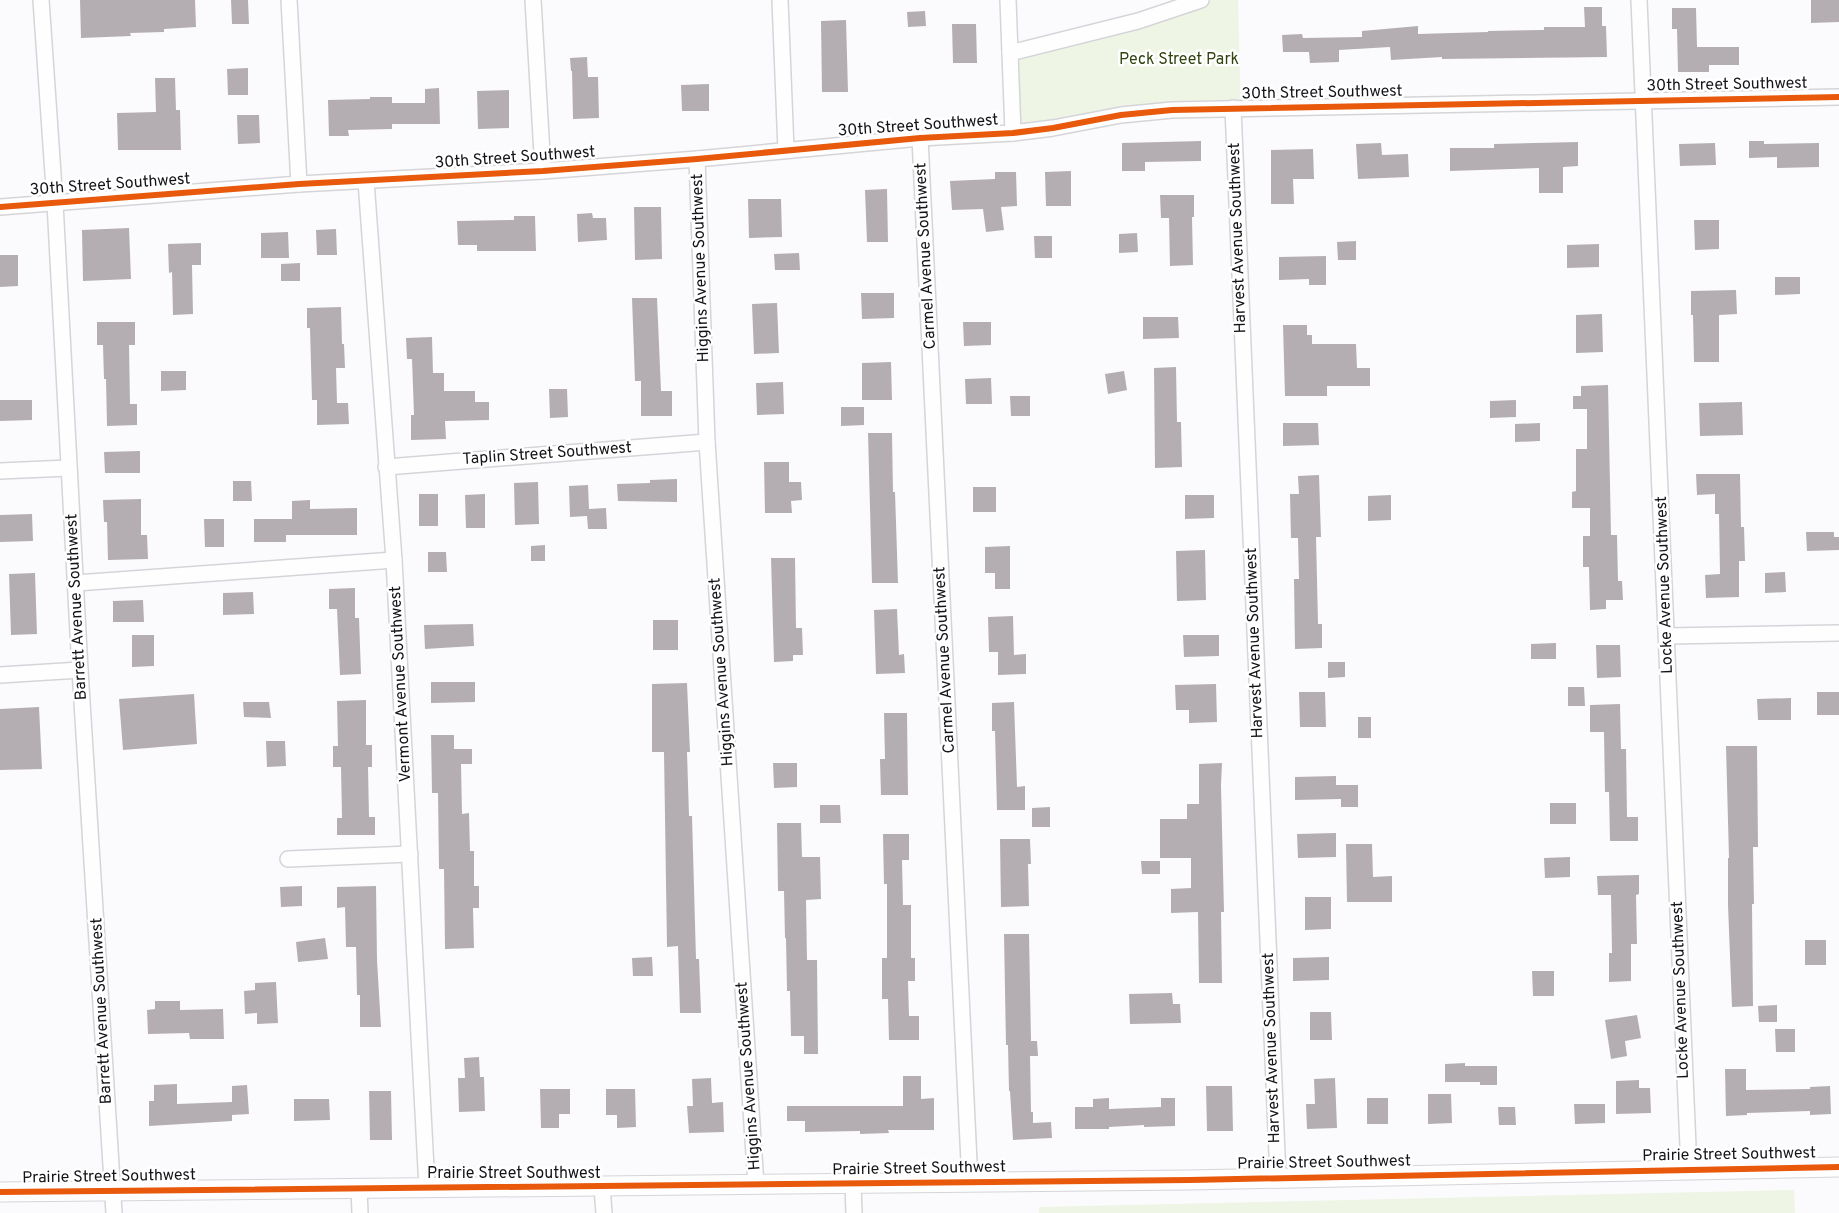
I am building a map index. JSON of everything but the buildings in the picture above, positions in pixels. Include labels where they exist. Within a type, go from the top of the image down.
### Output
[{"type":"street","name":"Barrett Avenue Southwest","points":[[42,0],[55,203],[68,468],[114,1213]]},
{"type":"street","points":[[289,0],[299,184]]},
{"type":"street","points":[[533,0],[543,171]]},
{"type":"street","points":[[780,0],[786,150]]},
{"type":"street","points":[[1008,0],[1013,133]]},
{"type":"street","points":[[1010,54],[1138,22],[1201,0]]},
{"type":"street","name":"Locke Avenue Southwest","points":[[1639,0],[1689,1170]]},
{"type":"street","name":"30th Street Southwest","points":[[0,207],[299,184],[366,182],[543,171],[920,138],[1013,133],[1054,128],[1121,115],[1172,110],[1839,97]]},
{"type":"street","name":"Harvest Avenue Southwest","points":[[1233,108],[1278,1178]]},
{"type":"street","name":"Carmel Avenue Southwest","points":[[920,138],[970,1182]]},
{"type":"street","name":"Higgins Avenue Southwest","points":[[697,159],[707,442],[756,1185]]},
{"type":"street","name":"Vermont Avenue Southwest","points":[[366,182],[394,560],[427,1188]]},
{"type":"street","name":"Taplin Street Southwest","points":[[386,466],[707,442]]},
{"type":"street","points":[[0,471],[68,468]]},
{"type":"street","points":[[76,582],[394,560]]},
{"type":"street","points":[[1667,636],[1839,633]]},
{"type":"street","points":[[0,675],[80,670]]},
{"type":"street","points":[[288,859],[410,854]]},
{"type":"street","name":"Prairie Street Southwest","points":[[0,1192],[853,1184],[1839,1167]]},
{"type":"street","points":[[853,1184],[854,1213]]},
{"type":"street","points":[[602,1187],[604,1213]]},
{"type":"street","points":[[359,1188],[360,1213]]},
{"type":"green space","name":"Peck Street Park","points":[[1190,0],[1238,0],[1241,108],[1013,133],[1010,53]]},
{"type":"green space","points":[[1794,1190],[1795,1213],[1039,1213],[1039,1207]]},
{"type":"cycle path","points":[[0,207],[299,184],[543,171],[920,138],[1013,133],[1053,128],[1121,115],[1172,110],[1839,97]]},
{"type":"cycle path","points":[[0,1192],[1190,1180],[1839,1167]]}]
